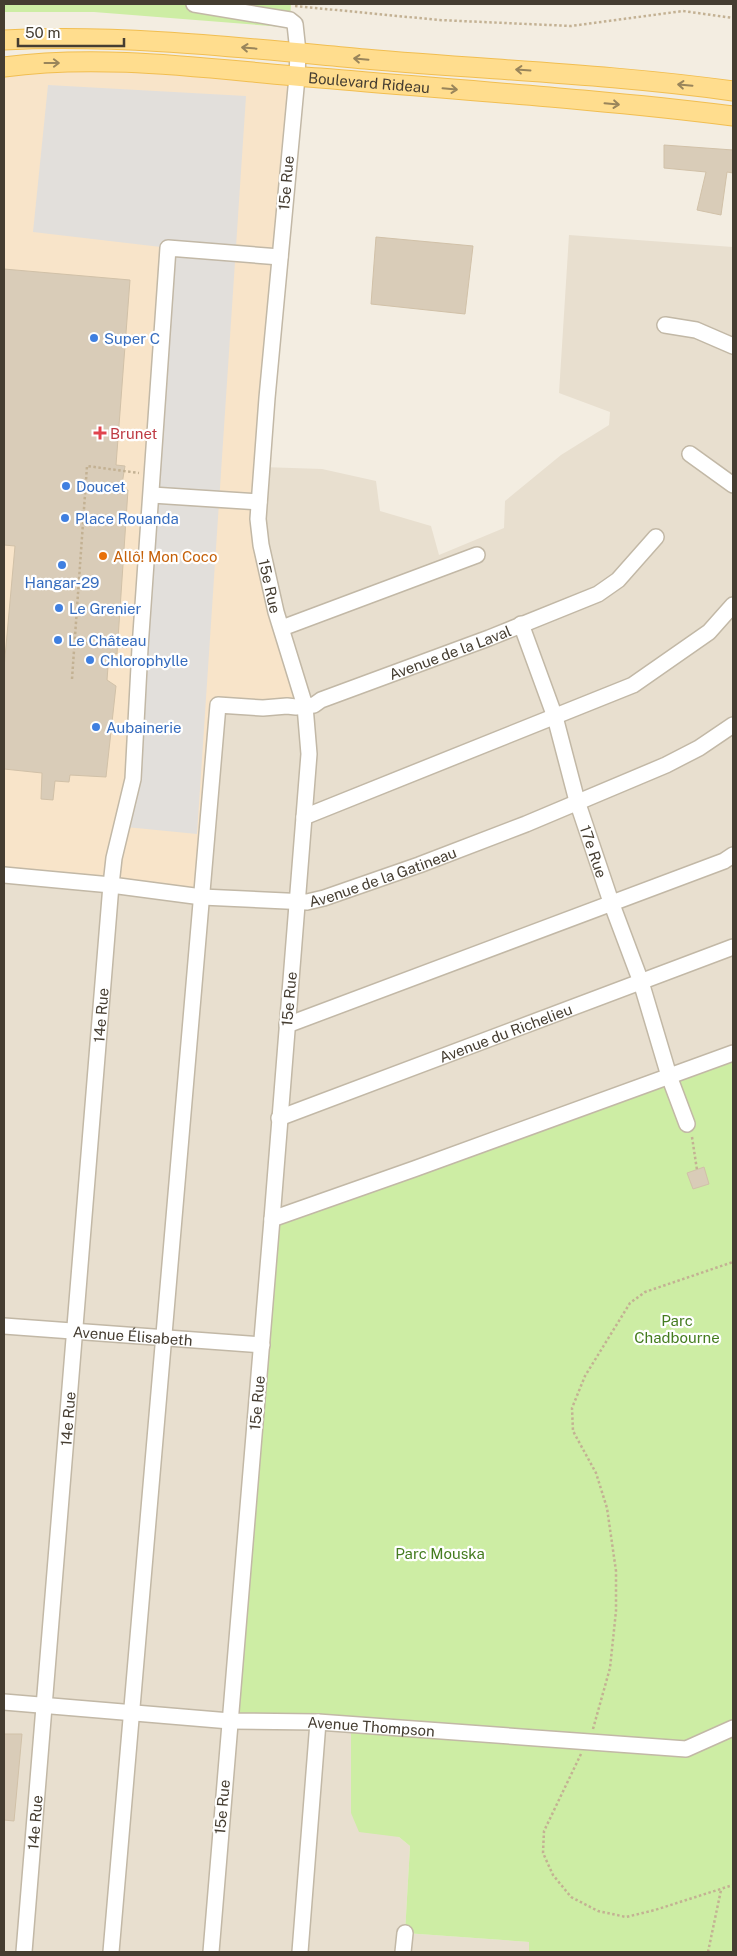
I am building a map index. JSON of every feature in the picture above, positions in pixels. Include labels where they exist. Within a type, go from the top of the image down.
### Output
[{"type":"main road","name":"Boulevard Rideau","points":[[4,40],[82,38],[298,52],[539,72],[733,91]]},
{"type":"main road","name":"Boulevard Rideau","points":[[4,67],[38,62],[140,63],[733,116]]},
{"type":"street","name":"15e Rue","points":[[194,4],[290,20],[295,24],[298,52],[297,76],[258,519],[261,545],[276,612],[305,706],[309,754],[262,1346],[210,1952]]},
{"type":"street","name":"14e Rue","points":[[24,1952],[111,885],[114,858],[133,779],[140,648],[168,248],[280,258]]},
{"type":"street","points":[[665,324],[696,330],[733,346]]},
{"type":"street","points":[[690,454],[733,485]]},
{"type":"street","points":[[152,495],[259,502]]},
{"type":"street","name":"Avenue de la Laval","points":[[202,897],[218,705],[263,708],[314,705],[321,700],[489,638],[598,594],[618,580],[656,537]]},
{"type":"street","points":[[282,628],[477,555]]},
{"type":"street","points":[[304,817],[633,685],[709,632],[733,605]]},
{"type":"street","name":"17e Rue","points":[[521,624],[554,717],[577,801],[611,902],[641,982],[669,1076],[687,1124]]},
{"type":"street","name":"Avenue de la Gatineau","points":[[4,875],[111,885],[202,897],[297,903],[324,898],[419,865],[526,824],[666,764],[699,748],[733,725]]},
{"type":"street","points":[[287,1026],[611,902],[724,861],[733,855]]},
{"type":"street","points":[[111,1952],[202,897]]},
{"type":"street","name":"Avenue du Richelieu","points":[[279,1118],[733,947]]},
{"type":"street","points":[[272,1219],[733,1053]]},
{"type":"street","name":"Avenue Élisabeth","points":[[4,1326],[262,1346]]},
{"type":"street","name":"Avenue Thompson","points":[[4,1702],[230,1721],[318,1722],[686,1749],[733,1728]]},
{"type":"street","points":[[300,1952],[318,1722]]},
{"type":"street","points":[[403,1952],[405,1933]]},
{"type":"path","points":[[290,5],[439,20],[571,26],[683,11],[733,18]]},
{"type":"path","points":[[72,679],[87,466],[153,475]]},
{"type":"path","points":[[76,642],[140,648]]},
{"type":"path","points":[[694,1141],[697,1170]]},
{"type":"path","points":[[733,1262],[645,1292],[630,1304],[585,1376],[572,1408],[573,1431],[596,1473],[608,1508],[616,1571],[616,1611],[610,1668],[596,1724],[544,1831],[543,1853],[553,1875],[571,1897],[598,1911],[626,1917],[733,1885]]},
{"type":"path","points":[[708,1952],[721,1890]]},
{"type":"shaded area","name":"Place Rouanda","points":[[4,67],[297,77],[258,519],[303,700],[218,705],[202,897],[4,875]]},
{"type":"shaded area","points":[[48,85],[246,96],[197,834],[126,827],[161,247],[33,232]]},
{"type":"shaded area","points":[[569,235],[733,247],[733,1053],[351,1726],[351,1813],[399,1837],[410,1846],[405,1933],[529,1942],[529,1952],[4,1952],[4,875],[218,705],[261,545],[262,467],[322,469],[376,481],[380,511],[431,526],[439,555],[504,528],[505,501],[561,455],[609,425],[610,412],[559,393]]},
{"type":"green space","points":[[4,4],[291,4],[290,20],[296,28],[94,12],[4,12]]},
{"type":"green space","name":"Parc Mouska","points":[[733,1053],[733,1952],[529,1952],[529,1942],[405,1933],[410,1846],[399,1837],[359,1832],[351,1813],[351,1726],[230,1721],[272,1219]]},
{"type":"building","points":[[664,145],[733,150],[733,173],[727,172],[721,215],[697,210],[706,172],[664,168]]},
{"type":"building","points":[[376,237],[473,246],[465,314],[371,304]]},
{"type":"building","name":"Place Rouanda","points":[[4,269],[130,280],[116,465],[125,466],[121,490],[128,490],[117,654],[109,653],[107,680],[116,686],[106,777],[70,775],[69,782],[55,781],[53,800],[41,799],[42,773],[4,769],[4,668],[15,546],[4,545]]},
{"type":"building","points":[[704,1167],[709,1184],[693,1189],[687,1173]]},
{"type":"building","points":[[4,1734],[22,1734],[14,1821],[4,1820]]},
{"type":"place","name":"Super C","points":[[94,338]]},
{"type":"place","name":"Brunet","points":[[100,433]]},
{"type":"place","name":"Doucet","points":[[66,486]]},
{"type":"place","name":"Place Rouanda","points":[[65,518]]},
{"type":"place","name":"Allô! Mon Coco","points":[[103,556]]},
{"type":"place","name":"Hangar-29","points":[[62,565]]},
{"type":"place","name":"Le Grenier","points":[[59,608]]},
{"type":"place","name":"Le Château","points":[[58,640]]},
{"type":"place","name":"Chlorophylle","points":[[90,660]]},
{"type":"place","name":"Aubainerie","points":[[96,727]]},
{"type":"park label","name":"Parc Chadbourne","points":[[677,1328]]}]
